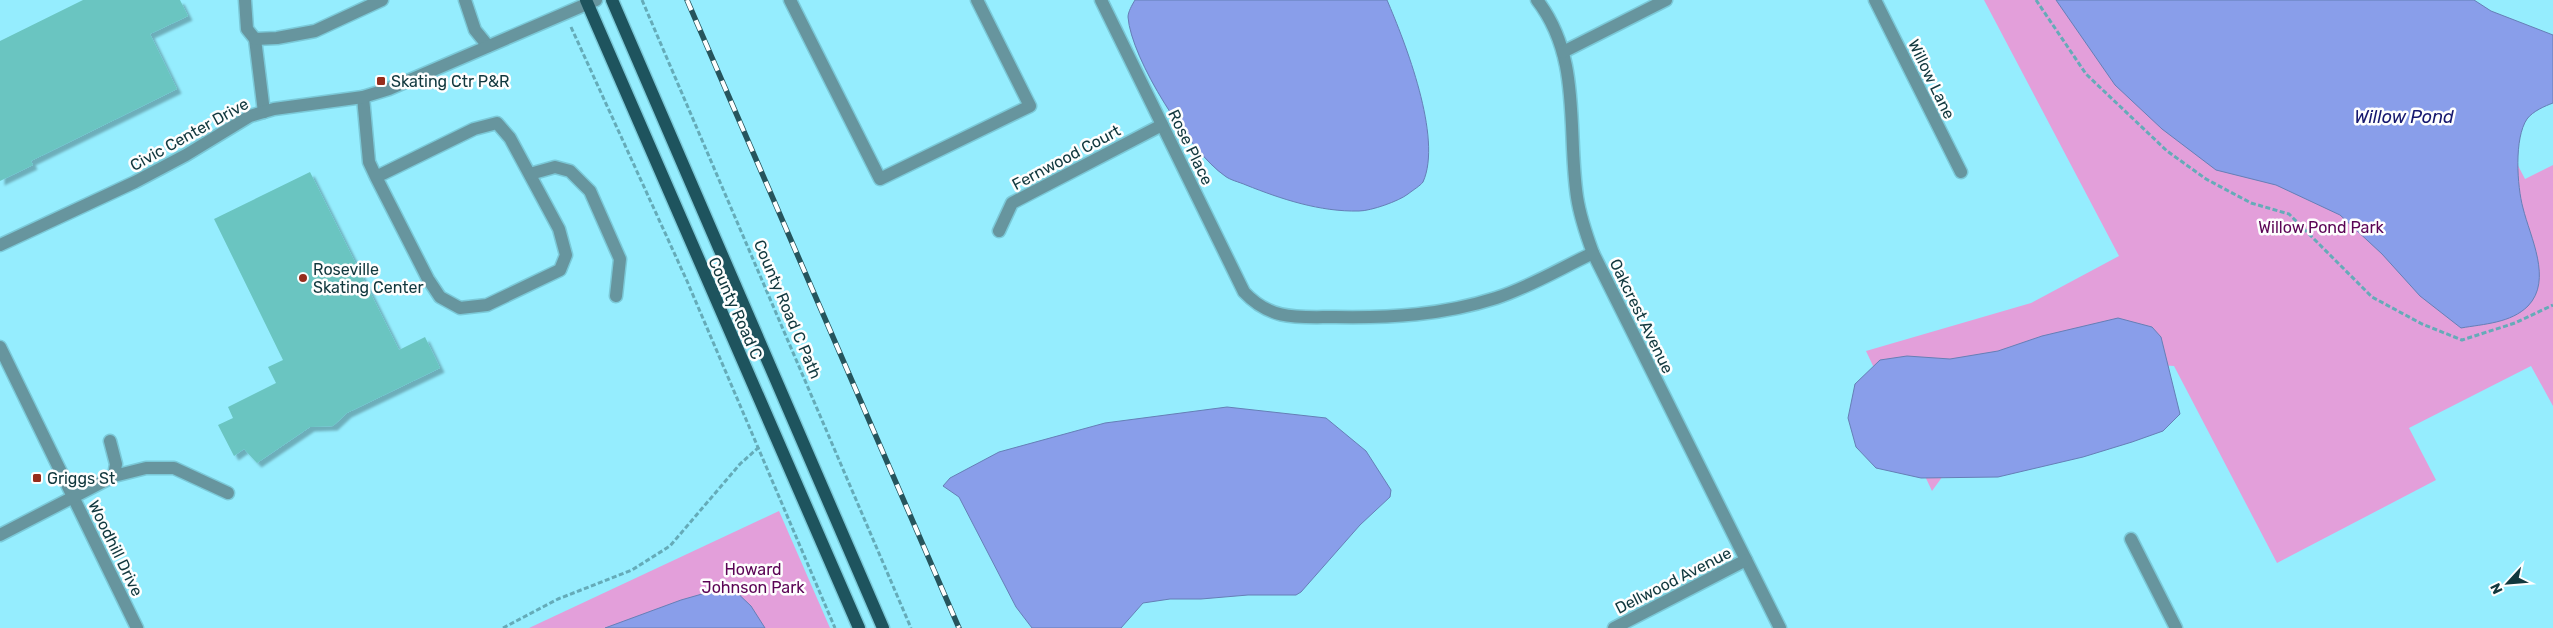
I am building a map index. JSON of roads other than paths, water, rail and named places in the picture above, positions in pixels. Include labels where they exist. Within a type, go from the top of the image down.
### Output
[{"type":"main road","name":"County Road C","points":[[612,0],[882,628]]},
{"type":"main road","name":"County Road C","points":[[590,1],[859,628]]},
{"type":"street","points":[[245,0],[248,29],[255,39],[264,112]]},
{"type":"street","points":[[255,39],[277,38],[315,31],[367,3],[382,0]]},
{"type":"street","points":[[465,0],[475,30],[488,46]]},
{"type":"street","points":[[790,0],[880,179],[1030,106],[977,0]]},
{"type":"street","name":"Rose Place","points":[[1101,0],[1244,292],[1257,305],[1285,317],[1376,318],[1418,316],[1458,309],[1498,297],[1593,253]]},
{"type":"street","name":"Oakcrest Avenue","points":[[1537,0],[1554,28],[1563,52],[1570,84],[1577,196],[1583,226],[1593,253],[1780,628]]},
{"type":"street","points":[[1563,52],[1666,0]]},
{"type":"street","name":"Willow Lane","points":[[1875,0],[1961,172]]},
{"type":"street","name":"Civic Center Drive","points":[[0,245],[135,182],[186,155],[250,116],[274,108],[363,97],[389,89],[565,15],[590,1]]},
{"type":"street","points":[[363,97],[369,162],[376,177],[428,279],[440,297],[460,308],[487,306],[560,270],[566,255],[559,230],[510,138],[497,124],[474,129],[376,177]]},
{"type":"street","name":"Fernwood Court","points":[[998,231],[1012,203],[1162,125]]},
{"type":"street","points":[[530,174],[555,167],[570,171],[590,191],[620,259],[616,296]]},
{"type":"street","name":"Woodhill Drive","points":[[0,347],[137,628]]},
{"type":"street","points":[[110,441],[116,464],[114,476]]},
{"type":"street","points":[[0,535],[114,476],[146,468],[174,468],[228,493]]},
{"type":"street","points":[[2131,539],[2176,628]]},
{"type":"street","name":"Dellwood Avenue","points":[[1614,628],[1746,560]]},
{"type":"water","points":[[1135,0],[1387,0],[1412,64],[1425,116],[1428,163],[1423,182],[1404,197],[1385,205],[1364,211],[1344,211],[1315,207],[1287,200],[1227,177],[1211,164],[1196,147],[1164,103],[1151,79],[1132,35],[1128,17]]},
{"type":"water","name":"Willow Pond","points":[[2056,0],[2474,0],[2491,11],[2553,35],[2553,103],[2536,111],[2527,119],[2523,127],[2518,150],[2518,175],[2521,199],[2538,258],[2539,284],[2535,296],[2528,306],[2514,316],[2497,322],[2461,328],[2420,296],[2382,254],[2340,215],[2276,185],[2216,170],[2162,129],[2115,85]]},
{"type":"water","points":[[2118,318],[2152,327],[2161,337],[2180,414],[2163,431],[2083,457],[1998,477],[1921,478],[1876,468],[1856,447],[1848,418],[1855,384],[1880,360],[1907,356],[1950,359],[1998,351],[2042,336]]},
{"type":"water","points":[[1227,407],[1326,418],[1366,451],[1391,490],[1390,497],[1360,525],[1301,592],[1296,595],[1248,595],[1201,599],[1170,599],[1143,603],[1121,628],[1032,628],[1016,607],[959,497],[943,486],[950,478],[999,452],[1105,423]]},
{"type":"water","points":[[730,586],[751,606],[765,628],[605,628],[681,600]]},
{"type":"railway","points":[[687,0],[959,628]]},
{"type":"place","name":"Skating Ctr P&R","points":[[381,81]]},
{"type":"place","name":"Roseville Skating Center","points":[[303,278]]},
{"type":"place","name":"Griggs St","points":[[37,478]]},
{"type":"park label","name":"Willow Pond Park","points":[[2321,227]]},
{"type":"park label","name":"Howard Johnson Park","points":[[753,578]]}]
